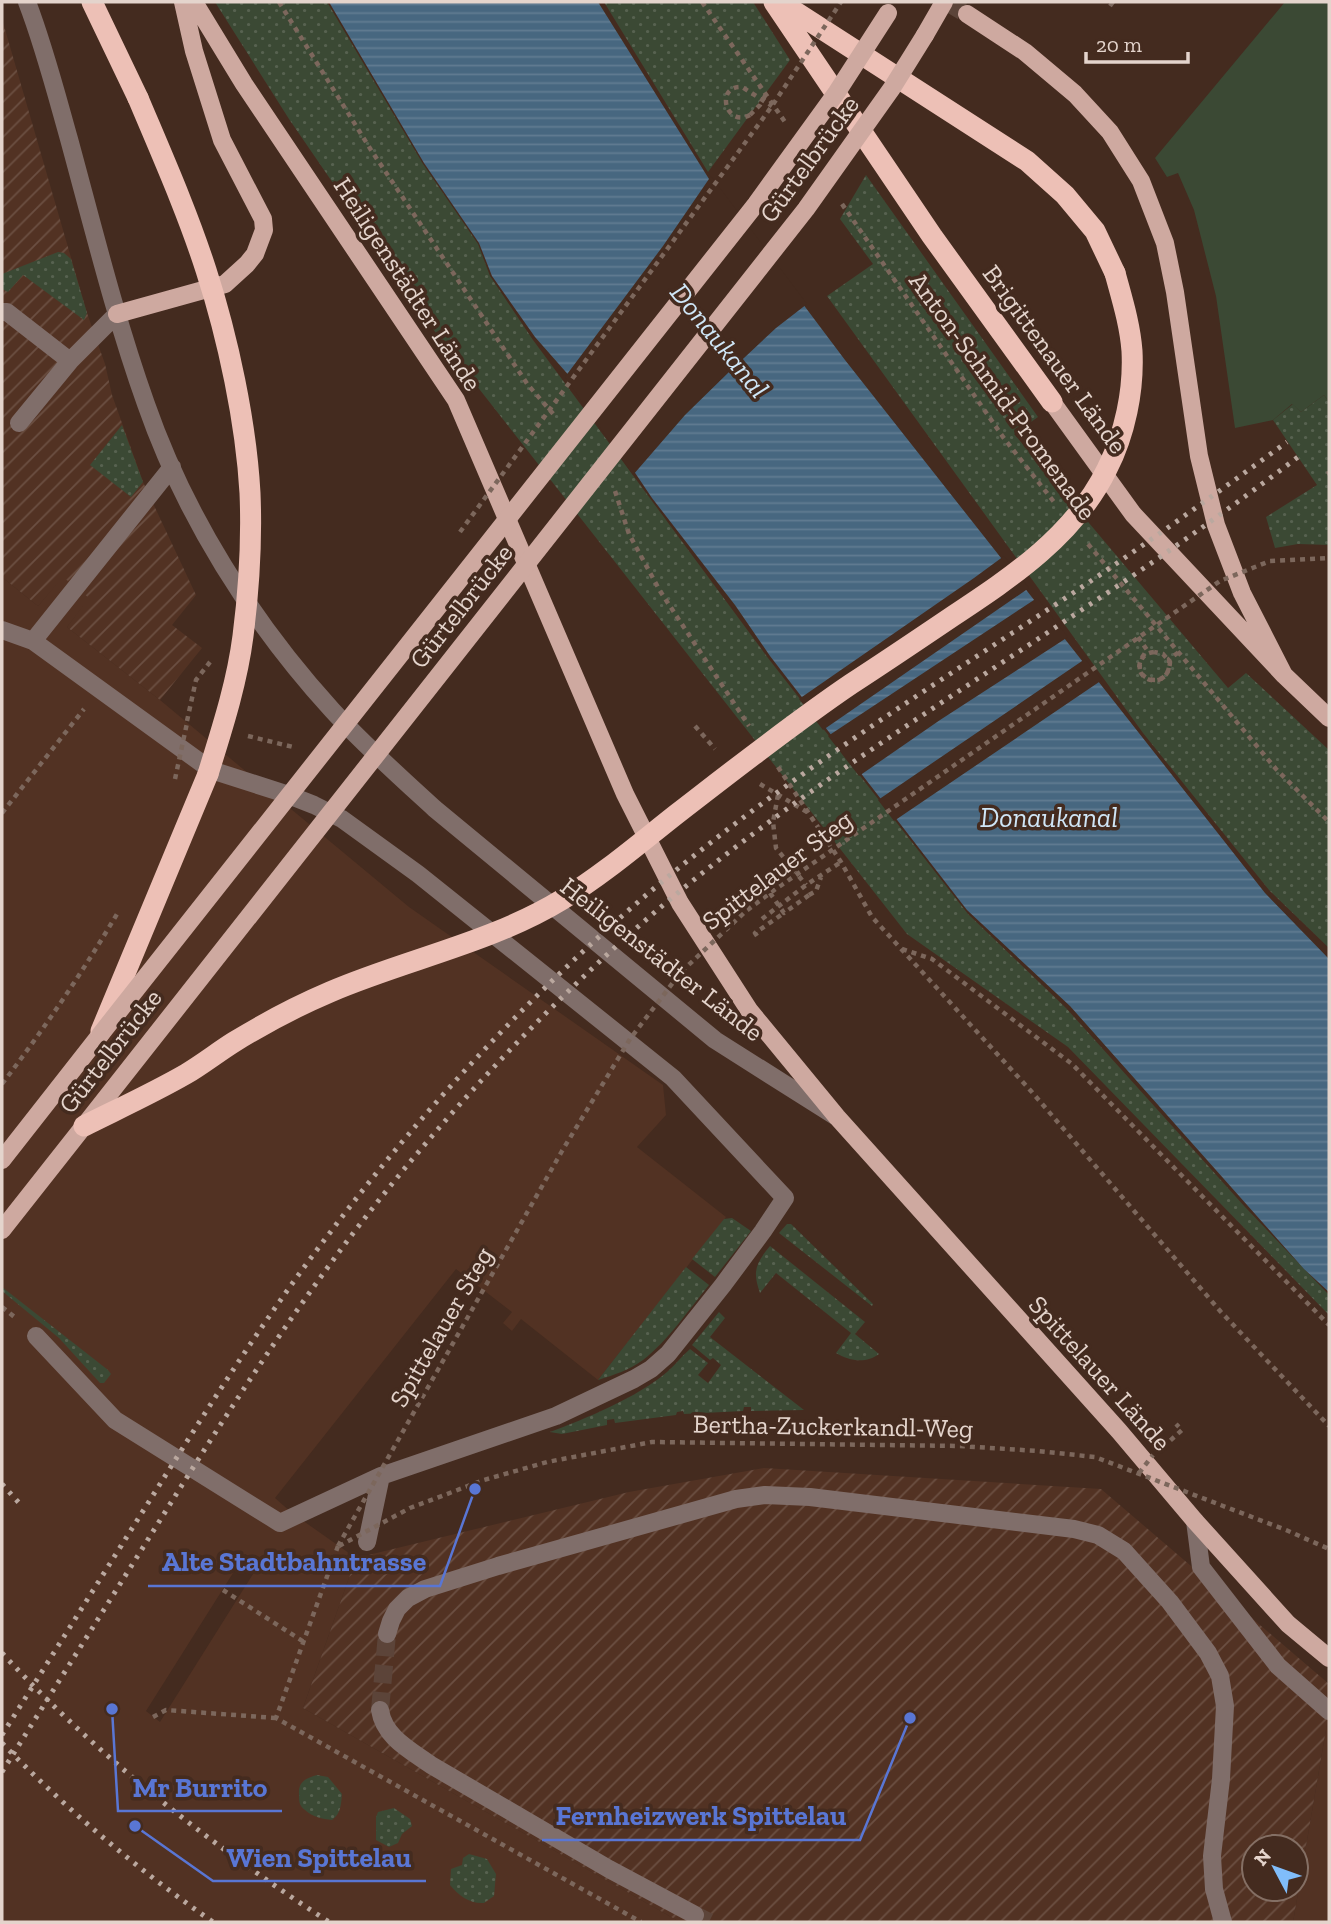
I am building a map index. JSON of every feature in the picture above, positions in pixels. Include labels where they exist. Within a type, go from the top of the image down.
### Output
[{"type":"highway","points":[[92,2],[179,193],[207,272],[228,354],[241,420],[250,493],[250,555],[243,638],[228,709],[208,774],[100,1035]]},
{"type":"highway","name":"Brigittenauer Lände","points":[[774,2],[932,236],[1052,402]]},
{"type":"highway","points":[[84,1126],[185,1074],[281,1015],[391,969],[517,924],[561,900],[598,876],[788,729],[1030,562],[1084,507],[1107,469],[1122,430],[1131,388],[1132,351],[1126,312],[1115,273],[1095,230],[1065,195],[1027,161],[780,2]]},
{"type":"main road","points":[[117,314],[225,284],[255,254],[264,230],[263,219],[222,140],[194,51],[183,2]]},
{"type":"main road","name":"Heiligenstädter Lände","points":[[194,2],[244,84],[456,400],[625,794],[680,903],[750,1010],[837,1118]]},
{"type":"main road","name":"Gürtelbrücke","points":[[2,1230],[799,219],[892,88],[944,2]]},
{"type":"main road","name":"Gürtelbrücke","points":[[2,1160],[756,204],[837,92],[891,7]]},
{"type":"main road","points":[[967,14],[1025,52],[1075,94],[1110,132],[1141,181],[1165,243],[1175,292],[1199,456],[1216,525],[1242,593],[1284,675]]},
{"type":"main road","name":"Brigittenauer Lände","points":[[1052,402],[1133,514],[1284,675],[1329,718]]},
{"type":"main road","name":"Spittelauer Lände","points":[[837,1118],[1288,1624],[1329,1658]]},
{"type":"street","name":"Heiligenstädter Lände","points":[[27,2],[146,405],[195,517],[252,610],[332,710],[435,809],[715,1041],[837,1118]]},
{"type":"street","points":[[2,312],[7,312],[70,361]]},
{"type":"street","points":[[19,423],[70,361],[117,314]]},
{"type":"street","points":[[33,641],[172,467]]},
{"type":"street","points":[[2,630],[33,641],[211,770],[286,793],[342,819],[418,874],[673,1078],[785,1198],[723,1285],[668,1354],[634,1380],[556,1416],[381,1476],[279,1524],[115,1420],[36,1336]]},
{"type":"street","points":[[367,1542],[381,1476]]},
{"type":"street","points":[[387,1634],[397,1609],[408,1598],[425,1589],[736,1499],[765,1494],[1074,1529],[1098,1535],[1124,1551],[1170,1602],[1208,1653],[1220,1676],[1225,1706],[1221,1779],[1212,1856],[1214,1889],[1223,1922]]},
{"type":"street","points":[[1195,1521],[1201,1567],[1278,1665],[1329,1712]]},
{"type":"street","points":[[380,1710],[386,1730],[431,1765],[608,1869],[695,1915]]},
{"type":"path","points":[[279,2],[378,161],[520,373],[541,400]]},
{"type":"path","points":[[702,2],[791,130]]},
{"type":"path","points":[[454,539],[772,106],[841,2]]},
{"type":"path","points":[[766,94],[760,105],[750,116],[740,118],[729,111],[727,94],[737,86],[743,87],[772,106]]},
{"type":"path","name":"Anton-Schmid-Promenade","points":[[838,198],[1003,437],[1058,506]]},
{"type":"path","points":[[612,482],[629,534],[660,591],[756,736]]},
{"type":"path","name":"Anton-Schmid-Promenade","points":[[1083,537],[1276,769],[1329,822]]},
{"type":"path","name":"Spittelauer Steg","points":[[338,1546],[562,1152],[631,1039],[681,972],[746,911],[770,893],[1220,581],[1270,561],[1329,558]]},
{"type":"path","points":[[1138,637],[1147,650],[1140,660],[1139,668],[1142,676],[1150,681],[1160,680],[1166,676],[1169,669],[1170,662],[1163,654],[1149,652],[1139,668],[1143,676],[1151,680],[1159,680],[1165,676],[1169,669],[1169,659],[1179,652]]},
{"type":"path","points":[[173,791],[196,680]]},
{"type":"path","points":[[2,813],[99,690]]},
{"type":"path","points":[[238,734],[293,747]]},
{"type":"path","points":[[772,759],[841,862],[872,917],[1031,1091],[1221,1312],[1329,1426]]},
{"type":"path","points":[[778,795],[773,822],[776,848],[806,886]]},
{"type":"path","points":[[762,919],[841,862]]},
{"type":"path","points":[[757,936],[755,933],[816,891],[821,877]]},
{"type":"path","points":[[770,893],[784,913]]},
{"type":"path","points":[[2,1084],[88,963],[122,905]]},
{"type":"path","points":[[901,948],[932,959],[1072,1064],[1329,1325]]},
{"type":"path","points":[[1170,1441],[1182,1430],[1176,1424]]},
{"type":"path","name":"Bertha-Zuckerkandl-Weg","points":[[338,1546],[411,1508],[484,1480],[547,1462],[652,1442],[973,1447],[1095,1457],[1329,1549]]},
{"type":"path","points":[[1139,1473],[1153,1455]]},
{"type":"path","points":[[223,1590],[304,1642]]},
{"type":"path","points":[[153,1717],[166,1710],[276,1718]]},
{"type":"shaded area","points":[[2,19],[112,395],[143,482],[196,595],[172,625],[202,648],[160,700],[67,627],[89,598],[63,577],[38,606],[2,577]]},
{"type":"shaded area","points":[[63,576],[90,598],[67,627],[160,700],[409,907],[663,1085],[666,1115],[637,1147],[726,1217],[598,1380],[521,1319],[512,1331],[503,1323],[512,1312],[456,1269],[275,1498],[356,1558],[303,1708],[680,1922],[2,1922],[2,577],[38,606]],"holes":[[[245,1554],[260,1563],[160,1722],[146,1711]]]},
{"type":"shaded area","points":[[764,1468],[1101,1489],[1329,1684],[1329,1712],[1308,1833],[1240,1833],[1240,1903],[1296,1903],[1293,1922],[680,1922],[303,1708],[356,1558],[629,1492]]},
{"type":"shaded area","points":[[1329,1712],[1329,1922],[1293,1922],[1296,1903],[1310,1903],[1308,1833]]},
{"type":"green space","points":[[215,2],[327,2],[423,164],[478,244],[490,276],[533,340],[768,658],[968,914],[1066,1008],[1245,1207],[1329,1295],[1329,1315],[1068,1047],[907,934],[440,339],[289,119]]},
{"type":"green space","points":[[604,2],[753,2],[790,60],[708,172]]},
{"type":"green space","points":[[1285,2],[1329,2],[1329,402],[1324,395],[1301,412],[1292,404],[1273,420],[1235,428],[1216,296],[1194,210],[1178,173],[1167,177],[1155,158]]},
{"type":"green space","points":[[866,175],[1038,417],[1014,434],[1228,688],[1246,673],[1329,750],[1329,948],[1269,890],[1143,733],[827,296],[873,264],[840,219]]},
{"type":"green space","points":[[58,252],[71,259],[87,313],[84,320],[23,275],[8,292],[2,289],[2,274]]},
{"type":"green space","points":[[1324,395],[1329,402],[1329,545],[1298,544],[1275,548],[1266,517],[1317,485],[1273,420],[1293,404],[1301,412]]},
{"type":"green space","points":[[122,425],[143,482],[131,497],[90,465]]},
{"type":"green space","points":[[732,1218],[751,1231],[715,1277],[692,1259],[724,1219]]},
{"type":"green space","points":[[787,1224],[791,1224],[873,1304],[872,1306],[779,1233]]},
{"type":"green space","points":[[770,1246],[865,1322],[855,1334],[879,1354],[858,1360],[836,1353],[851,1333],[776,1273],[760,1293],[756,1279],[757,1268],[761,1257]]},
{"type":"green space","points":[[686,1267],[709,1285],[652,1353],[632,1367],[598,1380]]},
{"type":"green space","points":[[2,1287],[108,1370],[111,1374],[104,1383],[100,1383],[59,1338],[2,1291]]},
{"type":"green space","points":[[719,1312],[725,1318],[710,1337],[804,1410],[751,1411],[751,1407],[744,1407],[743,1411],[684,1414],[683,1411],[677,1412],[676,1415],[615,1423],[614,1419],[607,1420],[607,1425],[562,1434],[550,1432],[626,1399],[667,1372],[690,1349],[708,1363],[698,1375],[708,1383],[721,1365],[713,1358],[710,1360],[692,1345]]},
{"type":"green space","points":[[317,1775],[328,1777],[342,1794],[339,1812],[332,1820],[311,1814],[300,1803],[301,1784]]},
{"type":"green space","points":[[394,1808],[410,1819],[412,1826],[402,1834],[398,1843],[389,1847],[376,1840],[376,1817],[378,1812]]},
{"type":"green space","points":[[469,1854],[487,1859],[496,1874],[494,1896],[484,1903],[465,1898],[450,1885],[451,1869],[462,1865],[463,1858]]},
{"type":"water","name":"Donaukanal","points":[[329,2],[598,2],[709,179],[845,360],[1265,893],[1329,959],[1329,1292],[1304,1269],[1070,1006],[967,910],[770,656],[735,605],[652,498],[572,379],[535,337],[492,276],[479,243],[424,163]]},
{"type":"pier","points":[[711,176],[807,304],[776,328],[685,415],[633,475],[565,377],[663,246]]},
{"type":"pier","points":[[1004,556],[1029,588],[823,730],[799,699]]},
{"type":"pier","points":[[1037,598],[1068,637],[859,776],[828,736]]},
{"type":"pier","points":[[1085,659],[1102,680],[894,821],[878,800]]},
{"type":"tunnel","points":[[947,2],[967,14]]},
{"type":"tunnel","points":[[380,1710],[387,1634]]},
{"type":"tunnel","points":[[695,1915],[709,1922]]},
{"type":"railway","points":[[2,1735],[197,1425],[285,1293],[399,1146],[506,1027],[622,916],[728,829],[838,749],[1095,578],[1287,442]]},
{"type":"railway","points":[[2,1772],[207,1445],[301,1304],[416,1155],[484,1077],[556,1003],[632,932],[739,844],[909,724],[1165,554],[1298,457]]},
{"type":"railway","points":[[2,1484],[20,1504]]},
{"type":"railway","points":[[2,1653],[77,1728],[157,1798],[242,1862],[329,1922]]},
{"type":"railway","points":[[2,1743],[103,1837],[213,1922]]},
{"type":"place","name":"Alte Stadtbahntrasse","points":[[475,1489]]},
{"type":"place","name":"Mr Burrito","points":[[112,1709]]},
{"type":"place","name":"Fernheizwerk Spittelau","points":[[910,1718]]},
{"type":"place","name":"Wien Spittelau","points":[[135,1826]]}]
